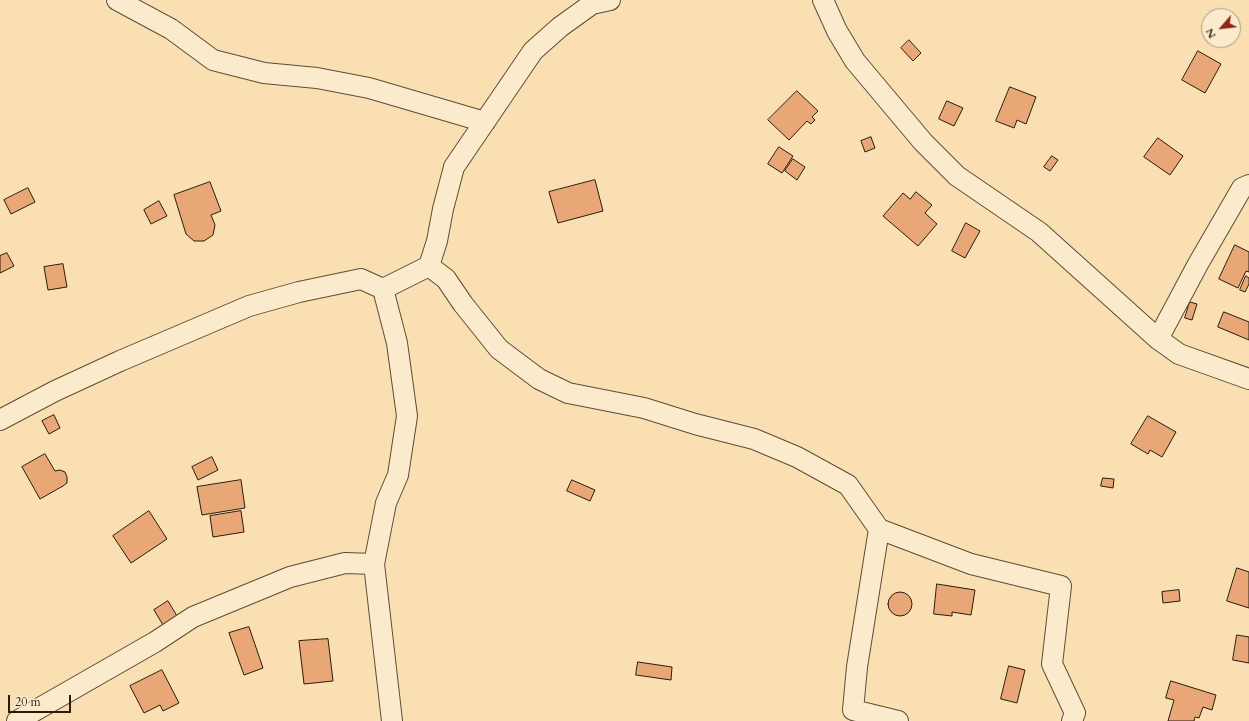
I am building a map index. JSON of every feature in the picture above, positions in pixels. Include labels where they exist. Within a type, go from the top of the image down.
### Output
[{"type":"street","points":[[116,0],[170,29],[213,60],[264,73],[317,78],[369,88],[485,122]]},
{"type":"street","points":[[383,289],[429,266],[437,241],[443,209],[454,167],[533,51],[560,27],[592,4],[610,0]]},
{"type":"street","points":[[823,0],[837,31],[855,61],[923,142],[957,176],[1039,232],[1158,339],[1179,354],[1249,379]]},
{"type":"street","points":[[1158,339],[1198,264],[1242,188],[1249,185]]},
{"type":"street","points":[[429,266],[446,279],[463,304],[498,349],[539,379],[568,393],[644,408],[695,424],[754,439],[797,457],[848,485],[879,529],[972,564],[1061,586],[1052,664],[1075,713],[1072,721]]},
{"type":"street","points":[[0,420],[55,391],[112,364],[249,306],[299,292],[361,279],[383,289]]},
{"type":"street","points":[[383,289],[397,343],[407,416],[398,475],[386,503],[374,564],[392,721]]},
{"type":"street","points":[[879,529],[857,668],[853,710],[898,721]]},
{"type":"street","points":[[17,721],[155,642],[193,617],[290,577],[345,563],[374,564]]},
{"type":"building","points":[[909,40],[921,53],[913,61],[901,48]]},
{"type":"building","points":[[1198,51],[1221,64],[1205,93],[1182,80]]},
{"type":"building","points":[[1010,87],[1036,97],[1026,124],[1017,120],[1014,128],[996,121]]},
{"type":"building","points":[[797,91],[818,111],[812,117],[815,120],[811,124],[807,121],[789,140],[768,120]]},
{"type":"building","points":[[947,101],[963,108],[954,126],[939,119]]},
{"type":"building","points":[[871,137],[875,148],[865,152],[861,141]]},
{"type":"building","points":[[1158,138],[1183,156],[1170,175],[1144,157]]},
{"type":"building","points":[[779,147],[793,156],[782,173],[768,164]]},
{"type":"building","points":[[1052,156],[1058,160],[1050,171],[1044,167]]},
{"type":"building","points":[[793,159],[805,167],[797,180],[785,171]]},
{"type":"building","points":[[595,180],[603,211],[558,223],[549,192]]},
{"type":"building","points":[[210,182],[221,211],[211,215],[215,225],[213,235],[204,241],[194,241],[186,234],[174,195]]},
{"type":"building","points":[[28,188],[35,202],[11,214],[4,200]]},
{"type":"building","points":[[916,192],[932,205],[925,213],[937,224],[918,246],[883,216],[903,193],[910,199]]},
{"type":"building","points":[[159,201],[167,216],[151,224],[144,210]]},
{"type":"building","points":[[966,223],[980,231],[965,258],[952,251]]},
{"type":"building","points":[[1235,245],[1249,252],[1249,272],[1246,271],[1238,288],[1219,279]]},
{"type":"building","points":[[7,253],[14,266],[0,273],[0,256]]},
{"type":"building","points":[[63,264],[67,287],[48,290],[44,267]]},
{"type":"building","points":[[1246,276],[1249,278],[1249,284],[1245,292],[1240,290]]},
{"type":"building","points":[[1190,302],[1197,304],[1192,320],[1185,318]]},
{"type":"building","points":[[1224,312],[1249,322],[1249,340],[1218,327]]},
{"type":"building","points":[[54,415],[60,428],[49,434],[42,421]]},
{"type":"building","points":[[1148,416],[1176,432],[1162,457],[1150,450],[1148,454],[1131,444]]},
{"type":"building","points":[[45,454],[55,471],[60,470],[65,472],[67,483],[40,499],[22,467]]},
{"type":"building","points":[[212,457],[218,470],[198,480],[192,467]]},
{"type":"building","points":[[1103,478],[1114,479],[1113,488],[1101,486]]},
{"type":"building","points":[[241,480],[245,508],[202,515],[197,487]]},
{"type":"building","points":[[572,480],[595,490],[590,501],[567,491]]},
{"type":"building","points":[[149,511],[167,539],[131,563],[113,536]]},
{"type":"building","points":[[241,511],[244,532],[213,537],[210,516]]},
{"type":"building","points":[[1237,568],[1249,572],[1249,608],[1227,601]]},
{"type":"building","points":[[937,584],[975,590],[971,615],[952,612],[952,616],[934,614]]},
{"type":"building","points":[[1179,590],[1180,601],[1163,603],[1162,592]]},
{"type":"building","points":[[900,592],[909,595],[912,604],[909,613],[900,616],[891,613],[888,604],[891,595]]},
{"type":"building","points":[[168,601],[177,616],[163,625],[154,610]]},
{"type":"building","points":[[249,627],[263,668],[244,675],[229,633]]},
{"type":"building","points":[[1237,635],[1249,637],[1249,663],[1233,660]]},
{"type":"building","points":[[328,639],[333,681],[304,684],[299,641]]},
{"type":"building","points":[[638,662],[672,667],[671,680],[636,675]]},
{"type":"building","points":[[1009,666],[1025,670],[1017,703],[1001,699]]},
{"type":"building","points":[[162,670],[179,703],[163,711],[160,705],[144,713],[130,686]]},
{"type":"building","points":[[1171,681],[1216,695],[1212,710],[1203,707],[1199,718],[1195,717],[1194,721],[1168,721],[1174,700],[1166,698]]}]
